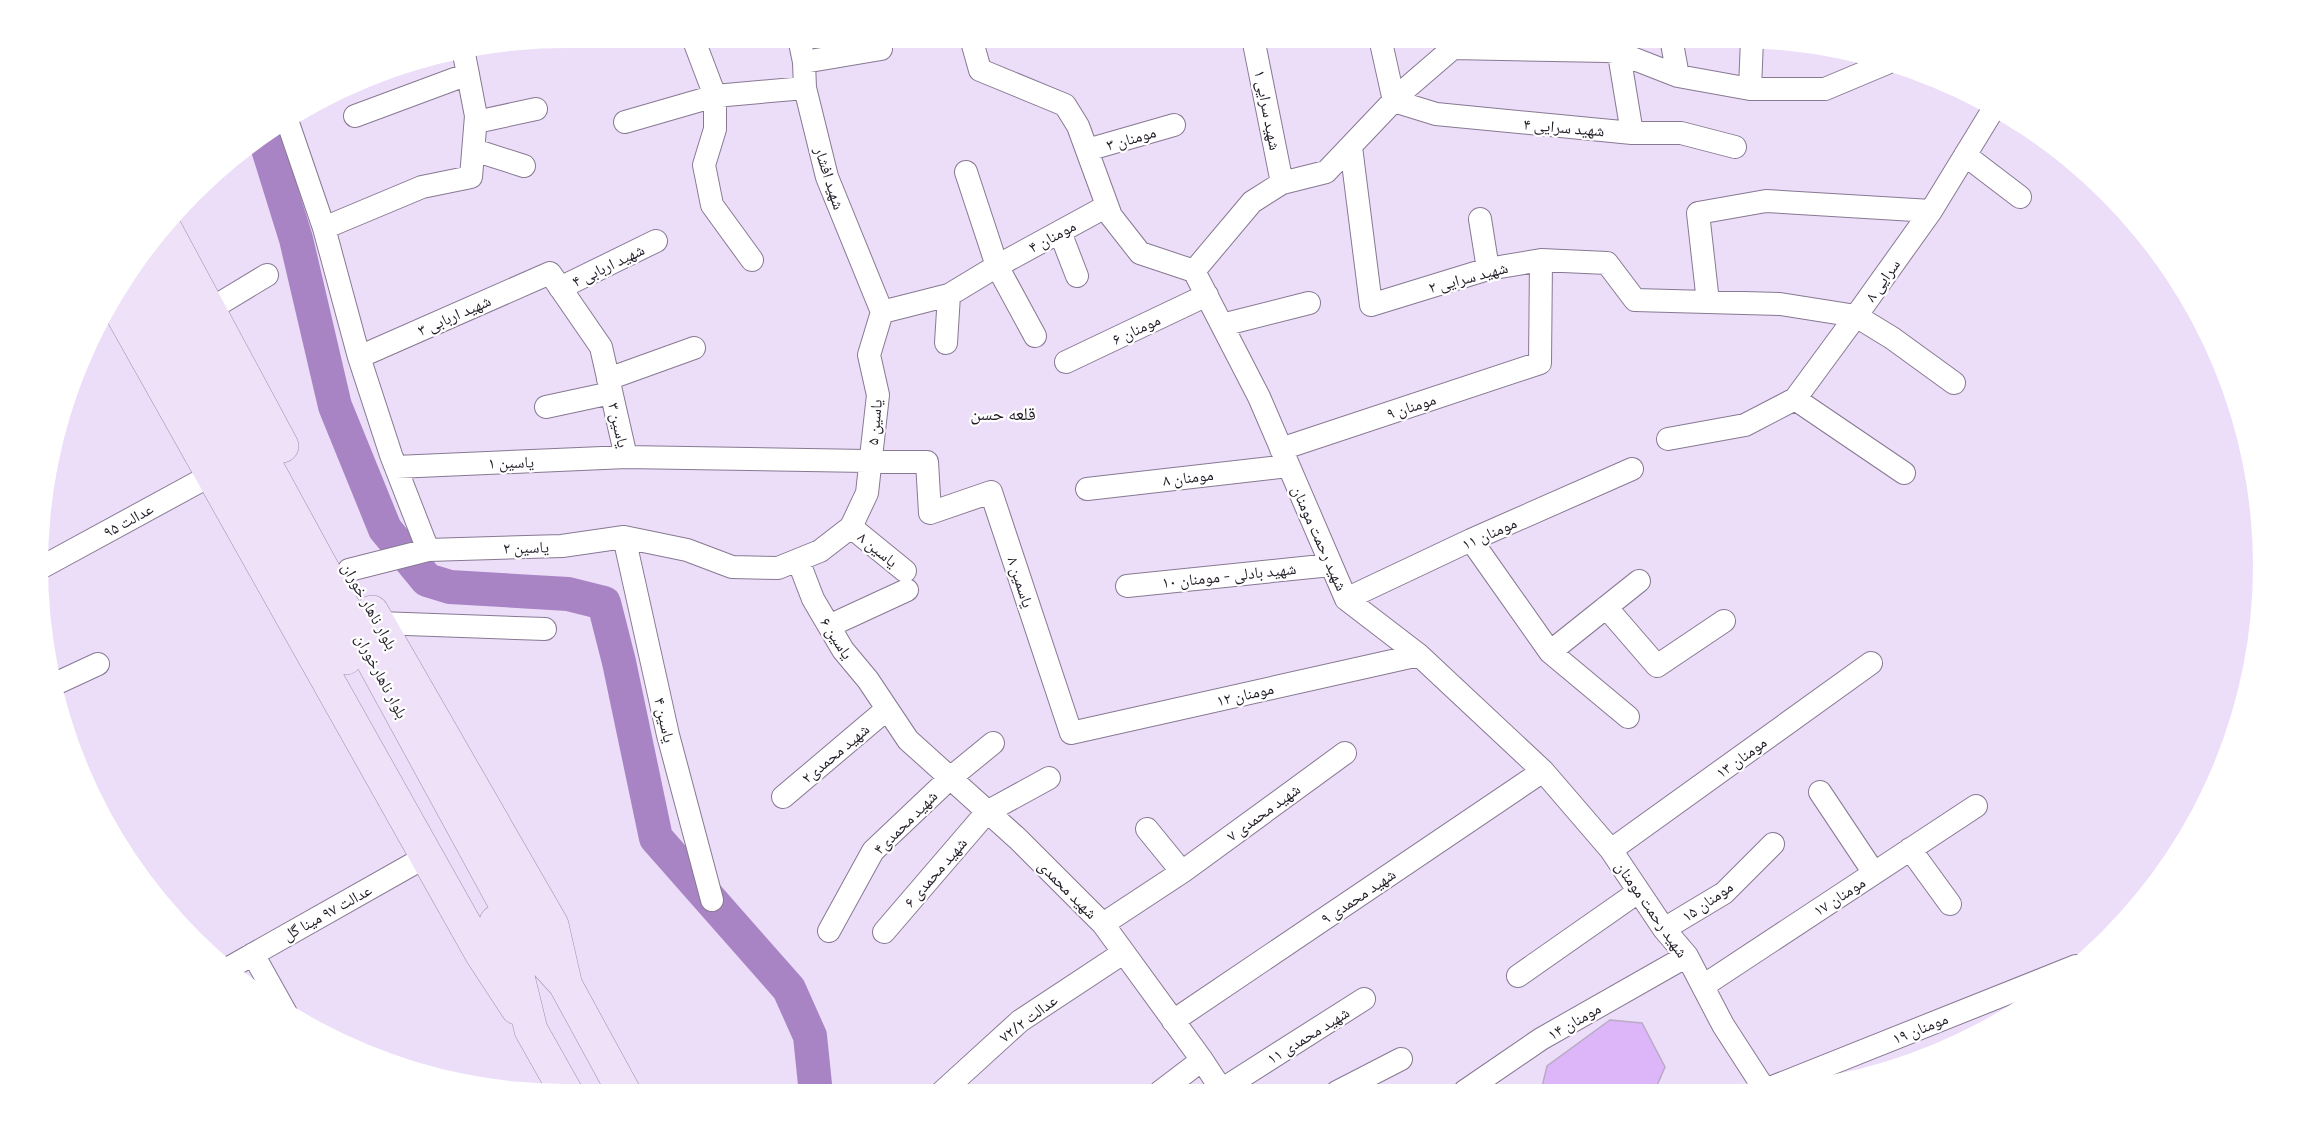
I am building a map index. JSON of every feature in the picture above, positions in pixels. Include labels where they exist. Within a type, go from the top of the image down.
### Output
[{"type":"main road","name":"بلوار ناهار خوران","points":[[168,235],[349,570],[552,925],[565,984]]},
{"type":"main road","name":"بلوار ناهارخوران","points":[[152,256],[525,940],[565,984],[620,1084]]},
{"type":"main road","name":"بلوار ناهارخوران","points":[[135,278],[511,948],[531,1030],[561,1084]]},
{"type":"main road","points":[[118,306],[481,953],[531,1030]]},
{"type":"street","points":[[697,48],[715,96],[715,129],[704,165],[712,205],[752,260]]},
{"type":"street","name":"شهید افشار","points":[[801,48],[805,88],[826,177],[882,312]]},
{"type":"street","points":[[974,48],[980,70],[1065,105],[1078,126],[1111,216],[1140,253],[1194,271],[1252,202],[1282,183],[1326,172],[1447,48]]},
{"type":"street","name":"شهید سرایی ۱","points":[[1255,48],[1282,183]]},
{"type":"street","points":[[1382,48],[1394,101]]},
{"type":"street","points":[[1618,48],[1632,133]]},
{"type":"street","points":[[1624,48],[1678,76],[1750,89],[1825,89],[1876,68]]},
{"type":"street","points":[[1673,48],[1678,76]]},
{"type":"street","points":[[1750,89],[1752,48]]},
{"type":"street","points":[[804,62],[881,49]]},
{"type":"street","points":[[324,228],[422,187],[471,177],[476,122],[466,64],[355,116]]},
{"type":"street","points":[[625,122],[715,96],[805,88]]},
{"type":"street","name":"شهید سرایی ۴","points":[[1394,101],[1436,114],[1632,133],[1681,133],[1735,147]]},
{"type":"street","points":[[476,122],[536,109]]},
{"type":"street","name":"سرایی ۸","points":[[1780,304],[1856,316],[1931,211],[1990,115]]},
{"type":"street","name":"مومنان ۳","points":[[1087,150],[1174,125]]},
{"type":"street","points":[[290,128],[324,228],[359,357],[422,551]]},
{"type":"street","name":"شهید سرایی ۲","points":[[1351,147],[1371,305],[1488,269],[1541,260],[1607,263],[1635,300],[1780,304]]},
{"type":"street","points":[[474,150],[524,166]]},
{"type":"street","points":[[1965,155],[2020,197]]},
{"type":"street","points":[[966,172],[997,266],[1035,336]]},
{"type":"street","points":[[1708,302],[1698,213],[1766,201],[1931,211]]},
{"type":"street","name":"۴ مومنان","points":[[882,312],[949,295],[1107,206]]},
{"type":"street","points":[[1480,219],[1488,269]]},
{"type":"street","points":[[1060,232],[1077,276]]},
{"type":"street","name":"شهید اربابی ۴","points":[[555,281],[656,241]]},
{"type":"street","name":"مومنان ۹","points":[[1285,457],[1540,363],[1541,260]]},
{"type":"street","name":"شهید رحمت مومنان","points":[[1194,271],[1259,397],[1346,599],[1419,655],[1543,771],[1611,850],[1664,929],[1687,956],[1723,1025],[1761,1083]]},
{"type":"street","points":[[209,310],[267,275]]},
{"type":"street","name":"شهید اربابی ۳","points":[[359,357],[555,281]]},
{"type":"street","name":"یاسین ۳","points":[[555,281],[601,347],[626,457]]},
{"type":"street","points":[[946,343],[949,295]]},
{"type":"street","name":"مومنان ۶","points":[[1066,362],[1207,295]]},
{"type":"street","points":[[1222,324],[1309,303]]},
{"type":"street","name":"یاسین ۵","points":[[851,527],[867,494],[878,395],[869,355],[882,312]]},
{"type":"street","points":[[1668,439],[1745,425],[1795,399],[1856,316],[1892,338],[1954,383]]},
{"type":"street","points":[[546,407],[610,386],[694,348]]},
{"type":"street","points":[[1795,399],[1904,472]]},
{"type":"street","name":"یاسین ۱","points":[[396,468],[626,457],[927,462],[930,513]]},
{"type":"street","name":"مومنان ۸","points":[[1087,489],[1285,457]]},
{"type":"street","name":"مومنان ۱۱","points":[[1346,599],[1471,540],[1632,469]]},
{"type":"street","name":"عدالت ۹۵","points":[[48,564],[213,474]]},
{"type":"street","name":"یاسمین ۸","points":[[930,513],[991,492],[1071,733]]},
{"type":"street","name":"یاسین ۲","points":[[349,570],[422,551],[562,546],[624,537],[687,550],[732,567],[778,568],[820,551],[851,527]]},
{"type":"street","name":"یاسین ۸","points":[[829,626],[906,581],[851,527]]},
{"type":"street","name":"یاسین ۴","points":[[624,537],[668,735],[712,900]]},
{"type":"street","points":[[1471,540],[1550,652],[1628,717]]},
{"type":"street","name":"یاسین ۶","points":[[798,560],[813,599],[843,650],[868,680],[887,709]]},
{"type":"street","name":"شهید بادلی - مومنان ۱۰","points":[[1127,586],[1331,565]]},
{"type":"street","points":[[1550,652],[1639,581]]},
{"type":"street","points":[[1606,607],[1657,666],[1724,621]]},
{"type":"street","points":[[379,624],[545,628]]},
{"type":"street","name":"مومنان ۱۲","points":[[1071,733],[1419,655]]},
{"type":"street","name":"مومنان ۱۳","points":[[1611,850],[1871,663]]},
{"type":"street","points":[[61,681],[98,664]]},
{"type":"street","name":"شهید محمدی","points":[[887,709],[908,740],[1018,839],[1103,924],[1217,1084]]},
{"type":"street","name":"شهید محمدی۲","points":[[783,797],[887,709]]},
{"type":"street","name":"شهید محمدی۴","points":[[829,931],[873,851],[949,778],[993,743]]},
{"type":"street","name":"شهید محمدی ۷","points":[[1103,924],[1182,872],[1345,753]]},
{"type":"street","name":"۹ شهید محمدی","points":[[1173,1021],[1543,771]]},
{"type":"street","points":[[987,812],[1049,778]]},
{"type":"street","points":[[1820,792],[1874,873]]},
{"type":"street","name":"مومنان ۱۷","points":[[1703,986],[1976,806]]},
{"type":"street","name":"۶ شهید محمدی","points":[[884,932],[987,812]]},
{"type":"street","points":[[1148,829],[1182,872]]},
{"type":"street","name":"مومنان ۱۵","points":[[1664,929],[1724,893],[1773,844]]},
{"type":"street","points":[[1911,849],[1950,904]]},
{"type":"street","name":"عدالت ۹۷ مینا گل","points":[[235,964],[427,856]]},
{"type":"street","points":[[1518,976],[1638,892]]},
{"type":"street","name":"عدالت ۷۲/۲","points":[[950,1084],[1020,1021],[1123,953]]},
{"type":"street","points":[[253,954],[276,996]]},
{"type":"street","name":"مومنان ۱۴","points":[[1475,1084],[1541,1040],[1687,956]]},
{"type":"street","name":"مومنان ۱۹","points":[[1786,1081],[2052,976]]},
{"type":"street","name":"۱۱ شهید محمدی","points":[[1233,1084],[1364,999]]},
{"type":"street","points":[[1353,1084],[1401,1059]]},
{"type":"street","points":[[1170,1084],[1202,1060]]},
{"type":"building","points":[[1610,1020],[1642,1023],[1665,1067],[1658,1084],[1543,1084],[1547,1066]]},
{"type":"waterway","points":[[266,144],[296,239],[335,406],[385,529],[427,580],[450,587],[568,594],[604,603],[619,662],[656,838],[789,989],[810,1036],[815,1084]]},
{"type":"district","name":"قلعه حسن","points":[[1003,414]]}]
